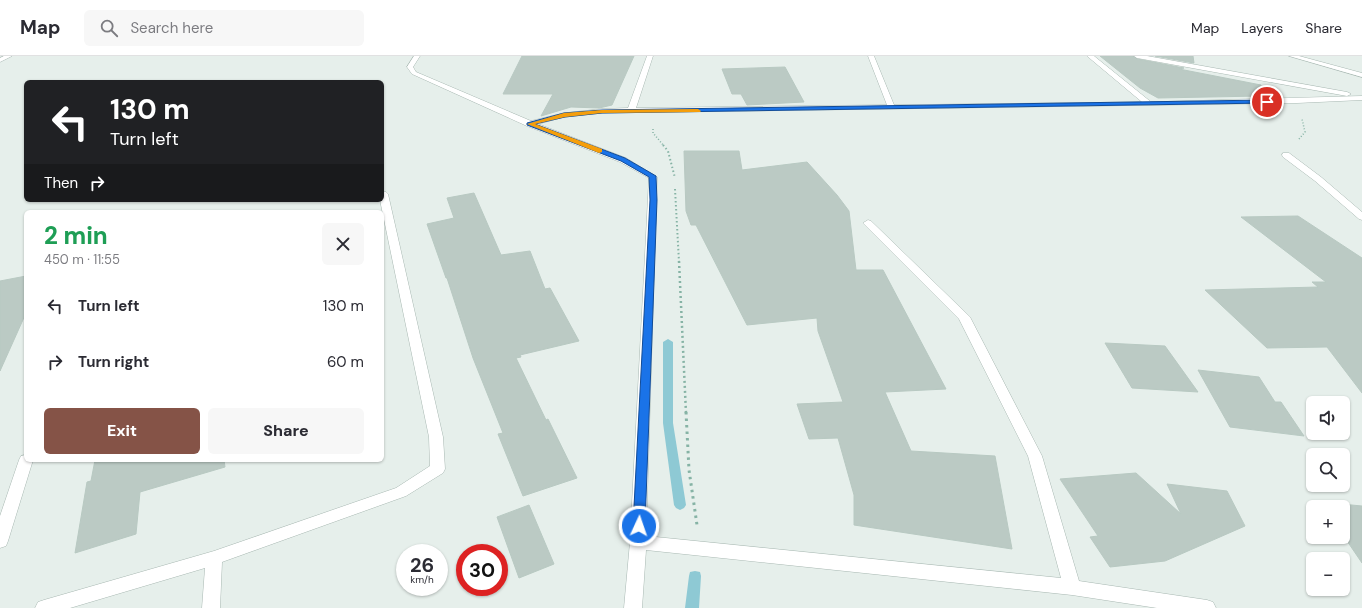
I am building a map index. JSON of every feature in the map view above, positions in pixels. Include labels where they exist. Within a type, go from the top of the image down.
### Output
[{"type":"street","points":[[0,60],[10,56]]},
{"type":"street","points":[[417,56],[410,67],[414,73],[530,124],[623,160],[653,176],[638,542],[633,608]]},
{"type":"street","points":[[631,111],[650,56]]},
{"type":"street","points":[[871,56],[892,108]]},
{"type":"street","points":[[1090,56],[1148,104]]},
{"type":"street","points":[[1137,56],[1362,97]]},
{"type":"street","points":[[1292,56],[1362,75]]},
{"type":"street","points":[[530,124],[564,115],[631,111],[1148,104],[1297,101],[1362,97]]},
{"type":"street","points":[[1286,155],[1362,217]]},
{"type":"street","points":[[44,608],[214,558],[401,492],[438,469],[436,437],[384,199]]},
{"type":"street","points":[[868,223],[964,317],[1035,456],[1072,586]]},
{"type":"street","points":[[0,541],[25,462]]},
{"type":"street","points":[[638,542],[1072,586],[1207,608]]},
{"type":"street","points":[[211,608],[214,558]]},
{"type":"path","points":[[1286,155],[1291,147],[1305,132],[1297,101]]},
{"type":"path","points":[[653,111],[653,133],[668,151],[675,174],[675,181]]},
{"type":"path","points":[[675,188],[689,470],[700,548]]},
{"type":"building","points":[[522,56],[634,56],[612,105],[599,108],[571,107],[541,116],[553,94],[503,94]]},
{"type":"building","points":[[1100,56],[1133,56],[1137,59],[1184,68],[1179,69],[1261,85],[1260,96],[1158,98],[1140,88]]},
{"type":"building","points":[[1155,56],[1193,56],[1194,63]]},
{"type":"building","points":[[785,67],[804,102],[747,105],[741,94],[732,94],[722,69]]},
{"type":"building","points":[[684,151],[739,151],[742,170],[807,162],[837,195],[849,211],[856,270],[883,270],[946,389],[885,392],[911,451],[995,456],[1012,549],[854,525],[854,495],[838,438],[809,439],[797,404],[843,402],[818,331],[817,318],[747,325],[696,225],[691,225],[686,211]]},
{"type":"building","points":[[474,193],[501,255],[530,251],[545,289],[550,288],[579,341],[520,355],[521,357],[516,358],[546,420],[548,419],[577,478],[523,496],[498,434],[503,433],[473,358],[447,278],[427,224],[454,218],[447,198]]},
{"type":"building","points":[[1298,216],[1362,258],[1362,393],[1327,347],[1267,348],[1205,290],[1318,287],[1312,282],[1326,282],[1241,217]]},
{"type":"building","points":[[24,276],[24,317],[0,371],[0,281]]},
{"type":"building","points":[[1105,343],[1165,346],[1198,392],[1132,388]]},
{"type":"building","points":[[1198,370],[1259,377],[1275,402],[1281,402],[1304,436],[1230,427]]},
{"type":"building","points":[[95,462],[224,462],[225,467],[140,492],[136,534],[75,553],[87,482],[91,481]]},
{"type":"building","points":[[1136,473],[1181,514],[1167,484],[1227,491],[1245,526],[1165,561],[1110,567],[1090,537],[1098,536],[1060,479]]},
{"type":"building","points":[[529,505],[554,564],[519,578],[497,517]]},
{"type":"building","points":[[1350,505],[1362,506],[1362,563],[1349,544]]},
{"type":"waterway","points":[[668,342],[668,423],[680,505]]},
{"type":"waterway","points":[[692,608],[695,576]]},
{"type":"slow traffic","points":[[599,151],[530,124],[564,115],[602,112],[698,111]]},
{"type":"route","points":[[639,526],[653,176],[623,160],[530,124],[564,115],[602,112],[892,108],[917,106],[1267,102]]}]
